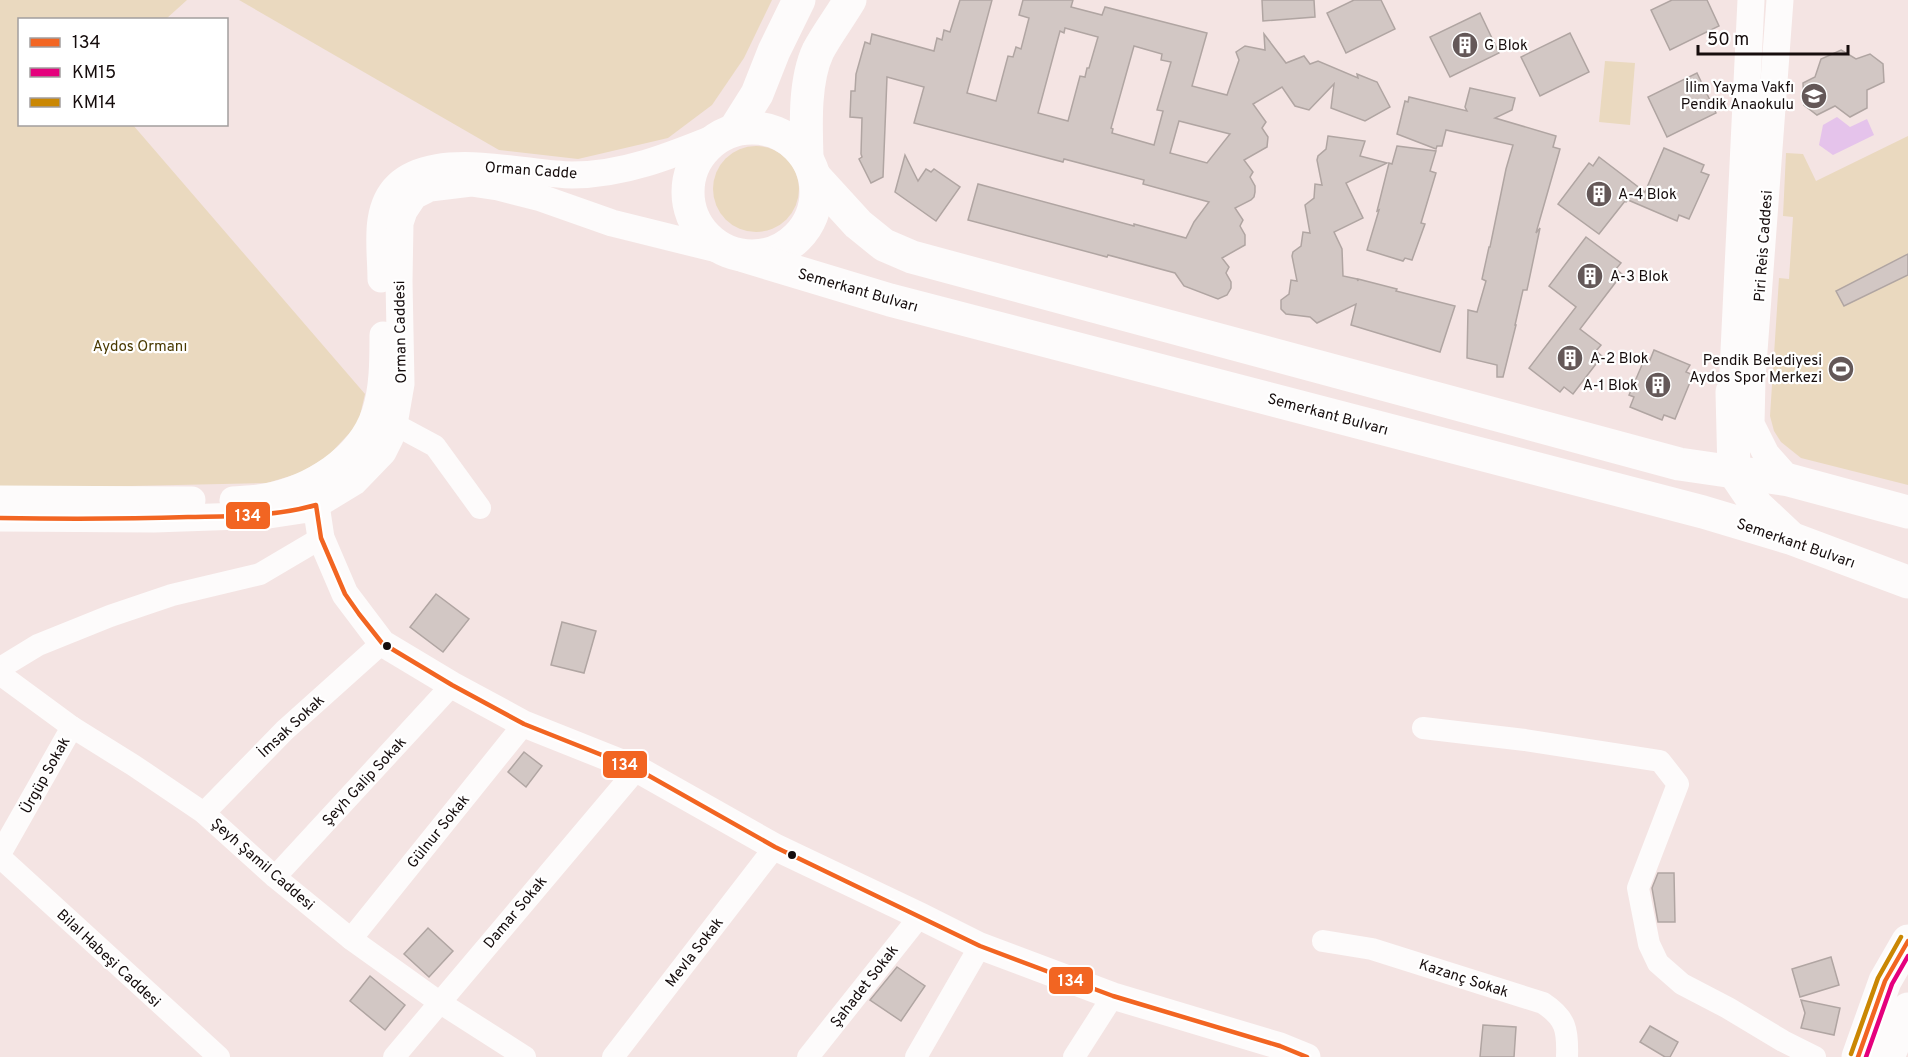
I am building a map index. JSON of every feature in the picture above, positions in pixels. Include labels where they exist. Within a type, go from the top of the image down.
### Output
[{"type":"main road","points":[[799,0],[774,51],[757,94],[726,133],[702,151],[692,168],[687,187],[688,207],[696,225],[709,240],[735,254],[765,255],[784,248],[800,235],[811,217],[816,198],[806,119],[809,87],[818,52],[850,0]]},
{"type":"main road","points":[[726,133],[756,127],[776,131],[793,141],[811,167],[858,224],[884,245],[912,258],[1679,464],[1789,480],[1908,512]]},
{"type":"main road","name":"Semerkant Bulvarı","points":[[735,254],[890,300],[1703,512],[1793,539],[1908,582]]},
{"type":"main road","points":[[1679,464],[1707,445],[1722,428],[1732,392]]},
{"type":"main road","points":[[1732,392],[1734,472],[1757,506],[1793,539]]},
{"type":"main road","points":[[1858,1057],[1886,981],[1908,941]]},
{"type":"main road","points":[[1888,1057],[1908,1009]]},
{"type":"street","name":"Piri Reis Caddesi","points":[[1732,392],[1751,0]]},
{"type":"street","name":"Piri Reis Caddesi","points":[[1780,0],[1752,378],[1751,423],[1766,454],[1789,480]]},
{"type":"street","name":"Orman Cadde","points":[[726,133],[656,161],[606,172],[574,175],[460,165],[436,168],[420,172],[396,187],[381,218],[389,236],[400,223],[414,196],[430,188],[471,183],[521,192],[612,223],[735,254]]},
{"type":"street","name":"Orman Caddesi","points":[[0,499],[230,500],[265,497],[286,492],[312,494],[354,482],[382,452],[390,438],[402,384],[389,236]]},
{"type":"street","name":"Orman Caddesi","points":[[0,518],[154,519],[269,515],[302,510],[327,472],[346,457],[362,439],[375,414],[382,382],[389,236]]},
{"type":"street","points":[[394,424],[435,446],[480,508]]},
{"type":"street","points":[[312,494],[321,538],[345,594],[382,643],[452,685],[524,724],[637,769],[775,847],[920,915],[980,946],[1113,996],[1276,1051],[1307,1057]]},
{"type":"street","points":[[0,668],[38,645],[110,616],[172,595],[260,574],[321,538]]},
{"type":"street","name":"İmsak Sokak","points":[[204,813],[285,730],[382,643]]},
{"type":"street","name":"Şeyh Şamil Caddesi","points":[[0,674],[72,727],[204,813],[275,877],[351,939],[439,1002],[525,1057]]},
{"type":"street","name":"Şeyh Galip Sokak","points":[[275,877],[452,685]]},
{"type":"street","name":"Gülnur Sokak","points":[[351,939],[524,724]]},
{"type":"street","name":"Ürgüp Sokak","points":[[0,856],[72,727]]},
{"type":"street","points":[[1423,728],[1525,740],[1660,762],[1678,784],[1638,888],[1649,944],[1658,963],[1682,984],[1815,1057]]},
{"type":"street","name":"Damar Sokak","points":[[394,1057],[637,769]]},
{"type":"street","name":"Mevla Sokak","points":[[614,1057],[775,847]]},
{"type":"street","name":"Bilal Habeşi Caddesi","points":[[0,856],[219,1057]]},
{"type":"street","name":"Şahadet Sokak","points":[[808,1057],[920,915]]},
{"type":"street","name":"Kazanç Sokak","points":[[1323,941],[1372,949],[1543,1003],[1564,1021],[1568,1040],[1568,1057]]},
{"type":"street","points":[[916,1057],[980,946]]},
{"type":"street","points":[[1074,1057],[1113,996]]},
{"type":"green space","name":"Aydos Ormanı","points":[[0,0],[187,0],[167,18],[18,18],[18,126],[134,126],[365,394],[358,424],[328,456],[300,473],[267,483],[86,487],[0,486]]},
{"type":"green space","points":[[239,0],[772,0],[744,58],[712,105],[668,138],[578,159],[499,150]]},
{"type":"green space","points":[[1605,61],[1635,63],[1630,125],[1599,122]]},
{"type":"green space","name":"Pendik Belediyesi Aydos Spor Merkezi","points":[[1908,136],[1908,485],[1801,458],[1781,442],[1774,431],[1770,416],[1779,278],[1789,279],[1793,217],[1783,216],[1786,153],[1803,154],[1816,181]]},
{"type":"green space","points":[[756,146],[780,153],[792,165],[799,189],[792,213],[780,225],[756,232],[732,225],[720,213],[713,189],[720,165],[732,153]]},
{"type":"shaded area","points":[[1837,117],[1850,127],[1867,119],[1874,135],[1833,155],[1819,145],[1823,125]]},
{"type":"building","points":[[960,0],[992,0],[967,93],[996,101],[1008,56],[1013,57],[1016,47],[1021,49],[1029,18],[1019,15],[1023,0],[1073,0],[1071,7],[1102,15],[1105,7],[1207,33],[1192,86],[1227,95],[1239,60],[1236,52],[1245,46],[1265,50],[1264,34],[1286,63],[1304,56],[1310,64],[1318,61],[1358,78],[1357,74],[1377,82],[1390,107],[1365,121],[1331,108],[1334,84],[1309,110],[1295,106],[1282,87],[1253,104],[1266,122],[1262,128],[1268,137],[1267,147],[1244,160],[1253,172],[1250,177],[1255,186],[1255,192],[1251,200],[1235,208],[1243,220],[1240,226],[1245,235],[1245,245],[1222,258],[1229,267],[1226,273],[1231,282],[1231,288],[1227,295],[1218,299],[1184,286],[1175,273],[968,220],[978,184],[1186,238],[1194,222],[1209,202],[1143,184],[1144,180],[1064,159],[1063,162],[914,123],[924,87],[887,77],[883,177],[871,183],[859,159],[862,157],[862,118],[850,117],[851,91],[855,91],[856,74],[865,42],[870,44],[872,34],[934,51],[937,38],[942,40],[944,30],[950,32]],"holes":[[[1065,28],[1098,37],[1085,77],[1080,76],[1068,121],[1038,113],[1060,31],[1064,33]],[[1134,46],[1162,54],[1161,60],[1171,62],[1157,110],[1163,111],[1154,145],[1112,133],[1111,128]],[[1179,121],[1230,134],[1207,163],[1170,153]]]},
{"type":"building","points":[[1262,0],[1314,0],[1315,17],[1263,21]]},
{"type":"building","points":[[1354,0],[1381,0],[1395,29],[1346,53],[1327,13]]},
{"type":"building","points":[[1672,0],[1707,0],[1719,26],[1670,50],[1651,10]]},
{"type":"building","name":"G Blok","points":[[1480,13],[1499,53],[1450,77],[1430,37]]},
{"type":"building","points":[[1570,33],[1589,72],[1540,96],[1521,57]]},
{"type":"building","points":[[1841,50],[1856,59],[1870,54],[1883,64],[1884,82],[1867,90],[1867,108],[1850,117],[1835,106],[1817,115],[1804,105],[1803,83],[1815,77],[1821,59]]},
{"type":"building","points":[[1697,73],[1716,113],[1667,137],[1648,97]]},
{"type":"building","points":[[1470,88],[1515,98],[1512,110],[1495,118],[1556,136],[1553,147],[1560,149],[1536,233],[1540,228],[1527,290],[1523,290],[1503,377],[1497,377],[1497,365],[1467,358],[1468,310],[1477,312],[1486,281],[1482,279],[1513,145],[1446,130],[1442,146],[1437,146],[1436,149],[1397,134],[1405,101],[1408,102],[1409,97],[1467,111],[1465,107]]},
{"type":"building","points":[[1328,136],[1365,141],[1360,156],[1387,163],[1346,183],[1363,218],[1334,232],[1342,249],[1343,276],[1455,306],[1440,352],[1351,325],[1356,304],[1317,323],[1310,317],[1286,314],[1281,309],[1281,300],[1289,294],[1291,280],[1297,281],[1292,256],[1293,252],[1301,246],[1303,232],[1310,233],[1305,205],[1314,198],[1315,184],[1322,185],[1317,160],[1326,149]]},
{"type":"building","points":[[1397,146],[1436,151],[1430,171],[1436,173],[1421,223],[1425,224],[1412,260],[1405,258],[1403,261],[1367,250],[1379,210],[1377,211],[1389,163],[1392,164]]},
{"type":"building","points":[[1664,148],[1704,165],[1701,172],[1709,175],[1689,219],[1679,215],[1677,221],[1628,200],[1599,234],[1558,204],[1589,163],[1593,166],[1599,157],[1645,192]]},
{"type":"building","points":[[905,155],[918,181],[926,169],[931,172],[934,169],[960,187],[936,221],[895,192]]},
{"type":"building","points":[[1586,237],[1621,263],[1616,269],[1622,274],[1580,329],[1601,345],[1596,351],[1602,356],[1573,394],[1564,387],[1560,392],[1529,368],[1576,307],[1549,286]]},
{"type":"building","points":[[1908,254],[1908,275],[1844,306],[1836,291]]},
{"type":"building","name":"A-1 Blok","points":[[1654,350],[1690,365],[1686,372],[1693,375],[1675,419],[1664,415],[1662,420],[1630,407],[1634,397],[1629,395],[1645,358],[1650,360]]},
{"type":"building","points":[[436,594],[469,619],[443,652],[410,627]]},
{"type":"building","points":[[562,622],[596,631],[584,673],[551,665]]},
{"type":"building","points":[[524,752],[542,766],[526,787],[508,772]]},
{"type":"building","points":[[1658,873],[1674,873],[1675,922],[1658,922],[1652,888]]},
{"type":"building","points":[[428,928],[453,951],[429,977],[404,954]]},
{"type":"building","points":[[1831,957],[1839,985],[1800,997],[1792,969]]},
{"type":"building","points":[[897,967],[925,986],[901,1021],[870,1000]]},
{"type":"building","points":[[370,976],[405,1005],[385,1030],[350,1001]]},
{"type":"building","points":[[1801,1000],[1840,1008],[1834,1035],[1801,1028],[1805,1013]]},
{"type":"building","points":[[1483,1025],[1516,1027],[1514,1057],[1480,1057]]},
{"type":"building","points":[[1650,1026],[1678,1042],[1670,1057],[1665,1057],[1640,1042]]},
{"type":"transit line","name":"134","points":[[0,518],[237,516],[284,512],[316,505],[321,538],[345,594],[359,614],[382,643],[452,685],[524,724],[637,769],[775,847],[980,946],[1113,996],[1280,1046],[1307,1057]]},
{"type":"transit line","name":"KM14","points":[[1851,1054],[1878,978],[1901,937]]},
{"type":"transit line","name":"134","points":[[1858,1057],[1885,981],[1908,941]]},
{"type":"transit line","name":"KM15","points":[[1866,1057],[1892,984],[1908,956]]},
{"type":"place","name":"G Blok","points":[[1465,45]]},
{"type":"place","name":"İlim Yayma Vakfı Pendik Anaokulu","points":[[1814,96]]},
{"type":"place","name":"A-4 Blok","points":[[1599,194]]},
{"type":"place","name":"A-3 Blok","points":[[1590,276]]},
{"type":"place","name":"A-2 Blok","points":[[1570,358]]},
{"type":"place","name":"Pendik Belediyesi Aydos Spor Merkezi","points":[[1841,369]]},
{"type":"place","name":"A-1 Blok","points":[[1658,385]]}]
